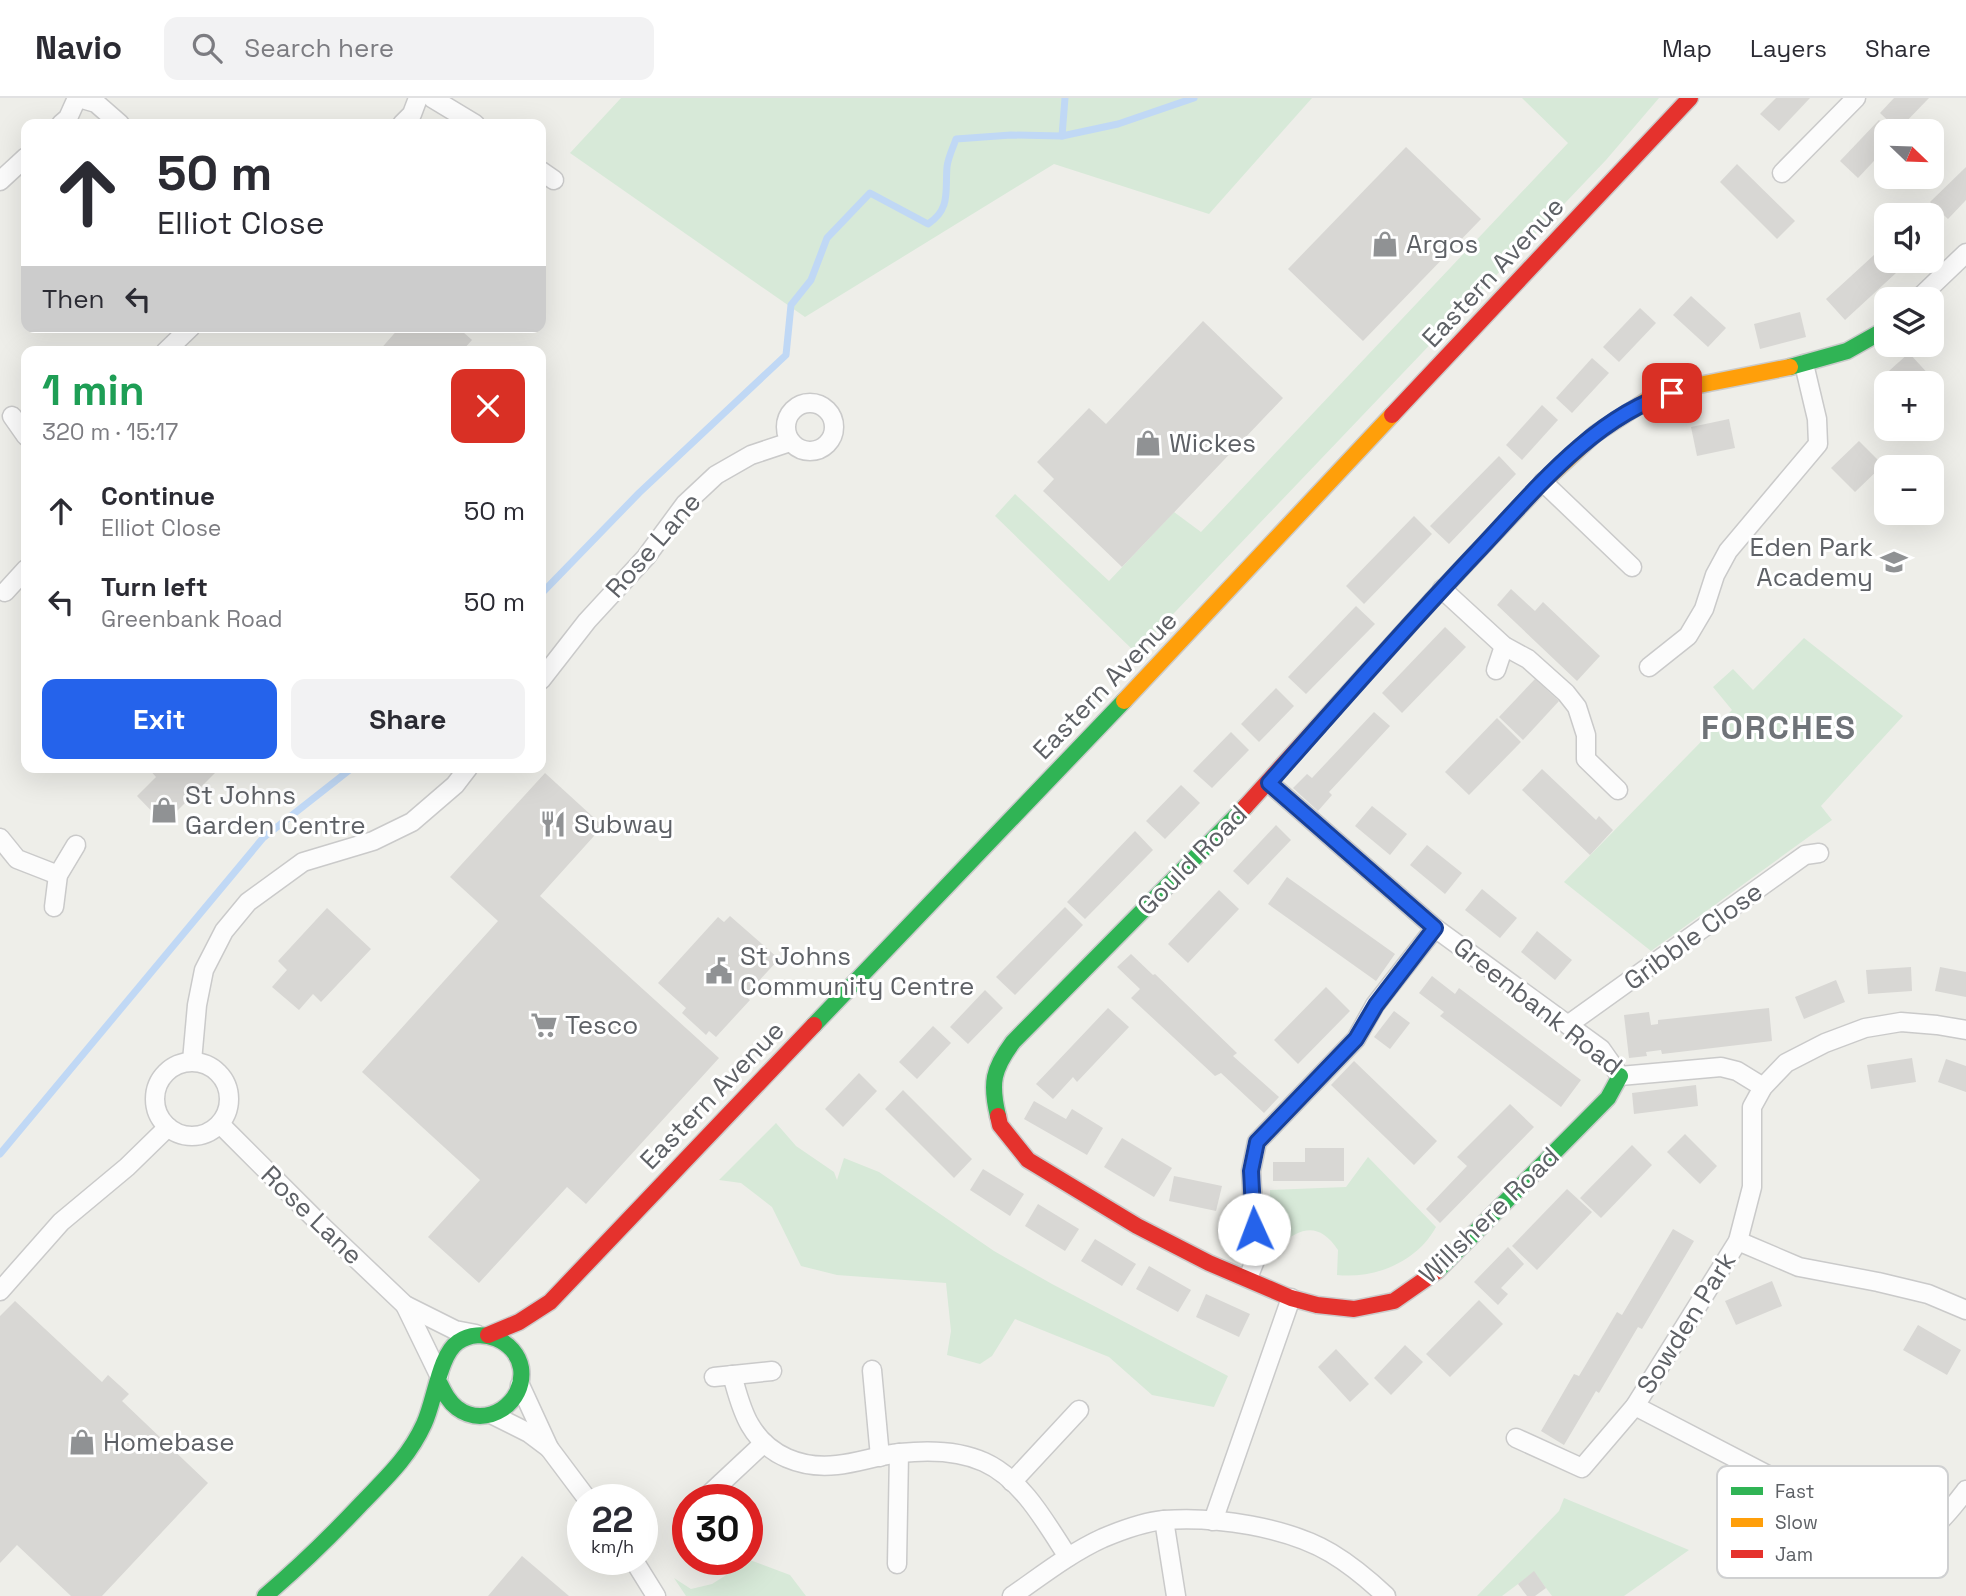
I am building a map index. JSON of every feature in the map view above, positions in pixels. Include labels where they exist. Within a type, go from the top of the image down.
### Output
[{"type":"main road","name":"Eastern Avenue","points":[[482,1334],[519,1322],[550,1302],[1162,662],[1690,98]]},
{"type":"main road","name":"Gould Road","points":[[992,1093],[997,1063],[1013,1042],[1269,783],[1442,589],[1543,482],[1595,434],[1649,399],[1694,386],[1804,364],[1847,351],[1874,336]]},
{"type":"main road","name":"Willshere Road","points":[[992,1093],[1000,1125],[1028,1160],[1137,1226],[1209,1264],[1291,1298],[1317,1305],[1354,1309],[1394,1301],[1439,1270],[1608,1098],[1620,1076]]},
{"type":"main road","name":"Eastern Avenue","points":[[536,1330],[550,1302]]},
{"type":"main road","points":[[407,1455],[428,1417],[444,1355],[458,1340],[482,1334],[496,1337],[521,1354],[520,1385],[515,1398],[493,1415],[468,1415],[451,1425]]},
{"type":"main road","points":[[439,1378],[442,1393],[450,1404],[468,1415]]},
{"type":"main road","points":[[265,1596],[305,1562],[407,1455],[436,1434]]},
{"type":"street","points":[[67,119],[78,98],[96,103],[114,119]]},
{"type":"street","points":[[407,119],[412,114],[418,98]]},
{"type":"street","points":[[432,98],[467,119]]},
{"type":"street","points":[[1782,173],[1856,98]]},
{"type":"street","points":[[0,181],[21,162]]},
{"type":"street","points":[[1931,287],[1966,253]]},
{"type":"street","points":[[171,346],[185,333]]},
{"type":"street","points":[[1649,667],[1688,636],[1704,609],[1715,575],[1728,551],[1818,444],[1817,419],[1804,364]]},
{"type":"street","points":[[12,416],[21,429]]},
{"type":"street","name":"Rose Lane","points":[[546,674],[587,621],[646,557],[685,504],[716,475],[751,454],[790,442]]},
{"type":"street","points":[[1543,482],[1632,567]]},
{"type":"street","points":[[5,592],[21,574]]},
{"type":"street","points":[[1442,589],[1504,646],[1528,659],[1566,693],[1577,707],[1586,735],[1586,759],[1618,790]]},
{"type":"street","points":[[1496,670],[1504,646]]},
{"type":"street","points":[[192,1061],[197,1005],[204,970],[223,931],[248,902],[303,862],[373,841],[412,822],[455,785],[464,773]]},
{"type":"street","name":"Greenbank Road","points":[[1269,783],[1435,928],[1601,1049],[1620,1076],[1721,1068],[1737,1071],[1763,1087]]},
{"type":"street","points":[[0,838],[17,859],[58,875]]},
{"type":"street","points":[[54,907],[58,875],[76,845]]},
{"type":"street","name":"Gribble Close","points":[[1569,1024],[1805,855],[1819,853]]},
{"type":"street","points":[[1248,1278],[1256,1258],[1251,1171],[1257,1142],[1356,1039],[1376,1005],[1435,928]]},
{"type":"street","points":[[1763,1087],[1786,1063],[1865,1028],[1901,1023],[1937,1024],[1966,1030]]},
{"type":"street","points":[[192,1061],[207,1064],[219,1072],[229,1094],[228,1108],[220,1124],[205,1133],[190,1136],[177,1133],[160,1118],[156,1106],[156,1091],[161,1078],[175,1066],[192,1061]]},
{"type":"street","name":"Sowden Park","points":[[1516,1438],[1582,1468],[1635,1406],[1738,1241],[1752,1187],[1752,1107],[1763,1087]]},
{"type":"street","name":"Rose Lane","points":[[220,1124],[405,1305],[455,1330],[482,1334]]},
{"type":"street","points":[[0,1291],[61,1222],[127,1167],[168,1127]]},
{"type":"street","name":"Sowden Park","points":[[1738,1241],[1799,1267],[1928,1294],[1966,1310]]},
{"type":"street","points":[[1213,1521],[1291,1298]]},
{"type":"street","name":"Rose Lane","points":[[405,1305],[439,1378]]},
{"type":"street","points":[[872,1370],[880,1457]]},
{"type":"street","points":[[772,1371],[723,1376],[750,1427],[782,1458],[836,1466],[899,1453],[956,1452],[986,1463],[1012,1482],[1040,1513],[1068,1557]]},
{"type":"street","points":[[520,1385],[549,1448],[576,1484]]},
{"type":"street","name":"Sowden Park","points":[[1635,1406],[1752,1466]]},
{"type":"street","points":[[1012,1482],[1079,1410]]},
{"type":"street","points":[[493,1415],[529,1433],[549,1448]]},
{"type":"street","points":[[720,1484],[764,1443]]},
{"type":"street","points":[[897,1564],[899,1453]]},
{"type":"street","name":"Sowden Park","points":[[1948,1510],[1966,1490]]},
{"type":"street","points":[[1164,1520],[1176,1596]]},
{"type":"street","points":[[1012,1596],[1068,1557],[1112,1535],[1164,1520],[1213,1521],[1256,1527],[1294,1537],[1329,1552],[1386,1596]]},
{"type":"street","points":[[643,1575],[656,1596]]},
{"type":"green space","points":[[621,98],[1312,98],[1209,214],[1054,164],[805,317],[570,153]]},
{"type":"green space","points":[[1522,98],[1659,98],[1606,160],[1136,653],[995,516],[1015,494],[1109,581],[1174,512],[1201,532],[1568,143]]},
{"type":"green space","points":[[1804,638],[1903,716],[1821,806],[1832,820],[1651,951],[1564,882],[1732,710],[1713,687],[1733,669],[1753,690]]},
{"type":"green space","points":[[776,1123],[796,1146],[834,1172],[837,1180],[844,1158],[879,1172],[994,1251],[1228,1376],[1214,1407],[1152,1395],[1109,1357],[1015,1319],[992,1356],[980,1364],[947,1355],[951,1331],[946,1283],[837,1275],[801,1266],[772,1207],[741,1183],[719,1180]]},
{"type":"green space","points":[[1368,1157],[1436,1227],[1418,1250],[1394,1266],[1351,1276],[1337,1275],[1338,1250],[1318,1232],[1303,1231],[1280,1245],[1269,1228],[1270,1190],[1346,1187]]},
{"type":"green space","points":[[1564,1498],[1689,1550],[1624,1596],[1552,1596],[1534,1572],[1502,1596],[1477,1596],[1559,1511]]},
{"type":"green space","points":[[763,1565],[790,1575],[806,1596],[686,1596],[674,1578],[691,1589],[712,1584],[726,1575],[763,1575]]},
{"type":"building","points":[[1776,98],[1810,98],[1779,131],[1760,114]]},
{"type":"building","points":[[1894,98],[1929,98],[1909,119],[1886,119],[1880,113]]},
{"type":"building","points":[[1874,125],[1874,161],[1858,178],[1840,161]]},
{"type":"building","name":"Argos","points":[[1406,147],[1481,219],[1363,341],[1288,269]]},
{"type":"building","points":[[1737,164],[1795,221],[1777,239],[1720,182]]},
{"type":"building","points":[[1966,167],[1966,200],[1948,219],[1944,215],[1944,203],[1930,202]]},
{"type":"building","points":[[1874,255],[1874,273],[1896,273],[1881,287],[1874,287],[1874,293],[1845,320],[1826,299]]},
{"type":"building","points":[[1691,296],[1726,328],[1708,347],[1673,315]]},
{"type":"building","points":[[1640,308],[1656,323],[1619,362],[1603,347]]},
{"type":"building","points":[[1800,312],[1806,337],[1760,349],[1754,324]]},
{"type":"building","name":"Wickes","points":[[1203,321],[1283,398],[1122,567],[1043,491],[1054,479],[1037,462],[1089,408],[1106,424]]},
{"type":"building","points":[[395,333],[464,333],[472,340],[466,346],[383,346]]},
{"type":"building","points":[[1905,357],[1913,357],[1926,371],[1889,371]]},
{"type":"building","points":[[1592,358],[1609,373],[1572,413],[1556,398]]},
{"type":"building","points":[[1542,405],[1558,420],[1522,460],[1506,445]]},
{"type":"building","points":[[1729,419],[1735,448],[1697,456],[1691,427]]},
{"type":"building","points":[[1859,441],[1874,456],[1874,474],[1855,492],[1831,468]]},
{"type":"building","points":[[1499,456],[1516,474],[1449,544],[1430,526]]},
{"type":"building","points":[[1414,516],[1432,534],[1364,604],[1346,586]]},
{"type":"building","points":[[1511,589],[1535,611],[1543,602],[1600,656],[1577,681],[1497,605]]},
{"type":"building","points":[[1356,606],[1375,624],[1306,694],[1288,677]]},
{"type":"building","points":[[1445,627],[1466,647],[1402,713],[1382,693]]},
{"type":"building","points":[[1535,679],[1559,701],[1523,740],[1499,717]]},
{"type":"building","points":[[1276,688],[1294,706],[1259,742],[1241,724]]},
{"type":"building","points":[[1374,712],[1390,726],[1329,792],[1332,795],[1318,811],[1293,788],[1307,774],[1312,778]]},
{"type":"building","points":[[1497,718],[1521,742],[1469,795],[1445,772]]},
{"type":"building","points":[[1231,732],[1249,750],[1212,788],[1193,771]]},
{"type":"building","points":[[1542,769],[1596,820],[1599,816],[1613,830],[1590,855],[1522,790]]},
{"type":"building","name":"St Johns Garden Centre","points":[[152,773],[215,773],[164,824],[137,796],[156,777]]},
{"type":"building","name":"Tesco","points":[[545,773],[603,826],[540,896],[719,1058],[586,1204],[567,1187],[479,1283],[428,1237],[480,1180],[362,1072],[498,921],[450,877]]},
{"type":"building","points":[[1181,785],[1200,803],[1165,839],[1146,821]]},
{"type":"building","points":[[1372,806],[1407,834],[1390,855],[1355,826]]},
{"type":"building","points":[[1276,825],[1291,840],[1248,885],[1233,871]]},
{"type":"building","points":[[1135,831],[1153,850],[1085,919],[1067,902]]},
{"type":"building","points":[[1427,845],[1462,873],[1445,894],[1410,865]]},
{"type":"building","points":[[1287,877],[1395,954],[1376,981],[1268,904]]},
{"type":"building","points":[[1482,889],[1517,918],[1500,938],[1465,910]]},
{"type":"building","points":[[1219,890],[1239,909],[1188,963],[1168,944]]},
{"type":"building","points":[[1065,907],[1083,925],[1015,995],[996,977]]},
{"type":"building","points":[[327,908],[371,949],[321,1002],[313,994],[299,1010],[272,987],[287,970],[278,961]]},
{"type":"building","name":"St Johns Community Centre","points":[[730,916],[779,959],[745,996],[750,1000],[716,1037],[709,1031],[706,1035],[682,1013],[686,1008],[658,983],[718,917],[724,922]]},
{"type":"building","points":[[1537,931],[1572,960],[1555,980],[1521,952]]},
{"type":"building","points":[[1131,954],[1237,1053],[1233,1056],[1279,1097],[1264,1113],[1221,1073],[1215,1076],[1131,998],[1140,989],[1117,967]]},
{"type":"building","points":[[1911,967],[1912,991],[1868,994],[1866,970]]},
{"type":"building","points":[[1940,967],[1966,972],[1966,997],[1935,991]]},
{"type":"building","points":[[1432,976],[1455,994],[1459,988],[1581,1080],[1561,1107],[1440,1016],[1444,1012],[1419,993]]},
{"type":"building","points":[[1836,980],[1845,1002],[1804,1019],[1795,997]]},
{"type":"building","points":[[1326,987],[1350,1011],[1298,1064],[1274,1040]]},
{"type":"building","points":[[985,990],[1003,1008],[968,1044],[950,1027]]},
{"type":"building","points":[[1108,1008],[1129,1027],[1077,1082],[1073,1077],[1053,1099],[1036,1084]]},
{"type":"building","points":[[1769,1008],[1772,1041],[1662,1054],[1661,1050],[1646,1052],[1647,1056],[1629,1058],[1624,1015],[1649,1012],[1651,1025],[1658,1024],[1658,1020]]},
{"type":"building","points":[[1394,1011],[1410,1023],[1390,1049],[1374,1037]]},
{"type":"building","points":[[933,1026],[951,1043],[917,1079],[899,1062]]},
{"type":"building","points":[[1912,1058],[1916,1082],[1871,1089],[1867,1065]]},
{"type":"building","points":[[1946,1059],[1966,1066],[1966,1092],[1938,1082]]},
{"type":"building","points":[[1354,1061],[1437,1141],[1414,1165],[1331,1085]]},
{"type":"building","points":[[859,1073],[877,1091],[843,1127],[825,1109]]},
{"type":"building","points":[[1696,1085],[1698,1106],[1634,1114],[1632,1093]]},
{"type":"building","points":[[903,1090],[972,1159],[954,1178],[885,1109]]},
{"type":"building","points":[[1034,1101],[1066,1119],[1072,1109],[1103,1128],[1087,1155],[1024,1119]]},
{"type":"building","points":[[1510,1104],[1534,1127],[1440,1223],[1426,1209],[1467,1166],[1457,1157]]},
{"type":"building","points":[[1685,1134],[1717,1166],[1700,1184],[1667,1152]]},
{"type":"building","points":[[1122,1138],[1172,1168],[1154,1197],[1104,1167]]},
{"type":"building","points":[[1632,1145],[1652,1165],[1601,1218],[1580,1198]]},
{"type":"building","points":[[1305,1148],[1344,1148],[1344,1181],[1273,1181],[1273,1162],[1305,1162]]},
{"type":"building","points":[[983,1169],[1024,1194],[1010,1216],[970,1190]]},
{"type":"building","points":[[1174,1176],[1222,1186],[1216,1211],[1169,1201]]},
{"type":"building","points":[[1567,1189],[1592,1212],[1537,1270],[1512,1246]]},
{"type":"building","points":[[1038,1204],[1079,1229],[1065,1251],[1025,1226]]},
{"type":"building","points":[[1673,1229],[1694,1241],[1642,1329],[1638,1327],[1564,1445],[1541,1431],[1574,1374],[1579,1376],[1617,1312],[1622,1315]]},
{"type":"building","points":[[1095,1239],[1136,1264],[1122,1286],[1081,1261]]},
{"type":"building","points":[[1508,1247],[1524,1264],[1501,1288],[1508,1294],[1498,1305],[1474,1282]]},
{"type":"building","points":[[1149,1266],[1191,1290],[1178,1312],[1136,1289]]},
{"type":"building","points":[[1772,1281],[1782,1306],[1736,1325],[1725,1301]]},
{"type":"building","points":[[1206,1294],[1250,1314],[1239,1337],[1196,1317]]},
{"type":"building","points":[[1479,1300],[1503,1324],[1450,1377],[1426,1354]]},
{"type":"building","name":"Homebase","points":[[15,1301],[102,1382],[108,1375],[129,1394],[122,1401],[208,1483],[102,1596],[71,1596],[17,1545],[0,1563],[0,1316]]},
{"type":"building","points":[[1918,1325],[1961,1350],[1947,1375],[1903,1350]]},
{"type":"building","points":[[1405,1345],[1423,1362],[1391,1395],[1374,1378]]},
{"type":"building","points":[[1336,1349],[1369,1384],[1350,1402],[1318,1367]]},
{"type":"building","points":[[522,1556],[569,1596],[488,1596]]},
{"type":"building","points":[[1534,1571],[1546,1588],[1535,1596],[1527,1596],[1518,1584]]},
{"type":"waterway","points":[[1062,136],[1065,98]]},
{"type":"waterway","points":[[546,589],[639,493],[786,355],[791,305],[811,280],[827,238],[870,193],[928,224],[944,206],[948,163],[956,139],[1011,135],[1062,136],[1118,124],[1194,98]]},
{"type":"waterway","points":[[0,1154],[263,838],[346,773]]},
{"type":"traffic: fast","points":[[1790,367],[1847,351],[1874,336]]},
{"type":"traffic: fast","points":[[814,1025],[1124,701]]},
{"type":"traffic: fast","points":[[998,1116],[994,1094],[995,1077],[1001,1060],[1013,1042],[1245,807]]},
{"type":"traffic: fast","points":[[1437,1271],[1608,1098],[1620,1076]]},
{"type":"traffic: fast","points":[[265,1596],[327,1539],[404,1457],[424,1424],[446,1357],[458,1342],[477,1335],[496,1338],[512,1350],[521,1368],[521,1381],[511,1402],[491,1414],[480,1416],[457,1408],[439,1382]]},
{"type":"traffic: slow","points":[[1432,600],[1543,482],[1595,434],[1649,399],[1694,386],[1790,367]]},
{"type":"traffic: slow","points":[[1124,701],[1392,415]]},
{"type":"traffic: jam","points":[[1392,415],[1690,98]]},
{"type":"traffic: jam","points":[[1245,807],[1432,600]]},
{"type":"traffic: jam","points":[[488,1335],[519,1322],[550,1302],[814,1025]]},
{"type":"traffic: jam","points":[[998,1116],[1000,1125],[1028,1160],[1137,1226],[1209,1263],[1291,1298],[1317,1305],[1354,1309],[1394,1301],[1437,1271]]},
{"type":"place","name":"Argos","points":[[1385,244]]},
{"type":"place","name":"Wickes","points":[[1148,443]]},
{"type":"place","name":"Eden Park Academy","points":[[1894,562]]},
{"type":"place","name":"St Johns Garden Centre","points":[[164,810]]},
{"type":"place","name":"Subway","points":[[553,824]]},
{"type":"place","name":"St Johns Community Centre","points":[[719,971]]},
{"type":"place","name":"Tesco","points":[[544,1025]]},
{"type":"place","name":"Homebase","points":[[82,1442]]},
{"type":"district","name":"FORCHES","points":[[1779,727]]},
{"type":"route","points":[[1254,1229],[1251,1171],[1257,1142],[1356,1039],[1376,1005],[1435,928],[1269,783],[1442,589],[1543,482],[1595,434],[1649,399],[1672,393]]}]
